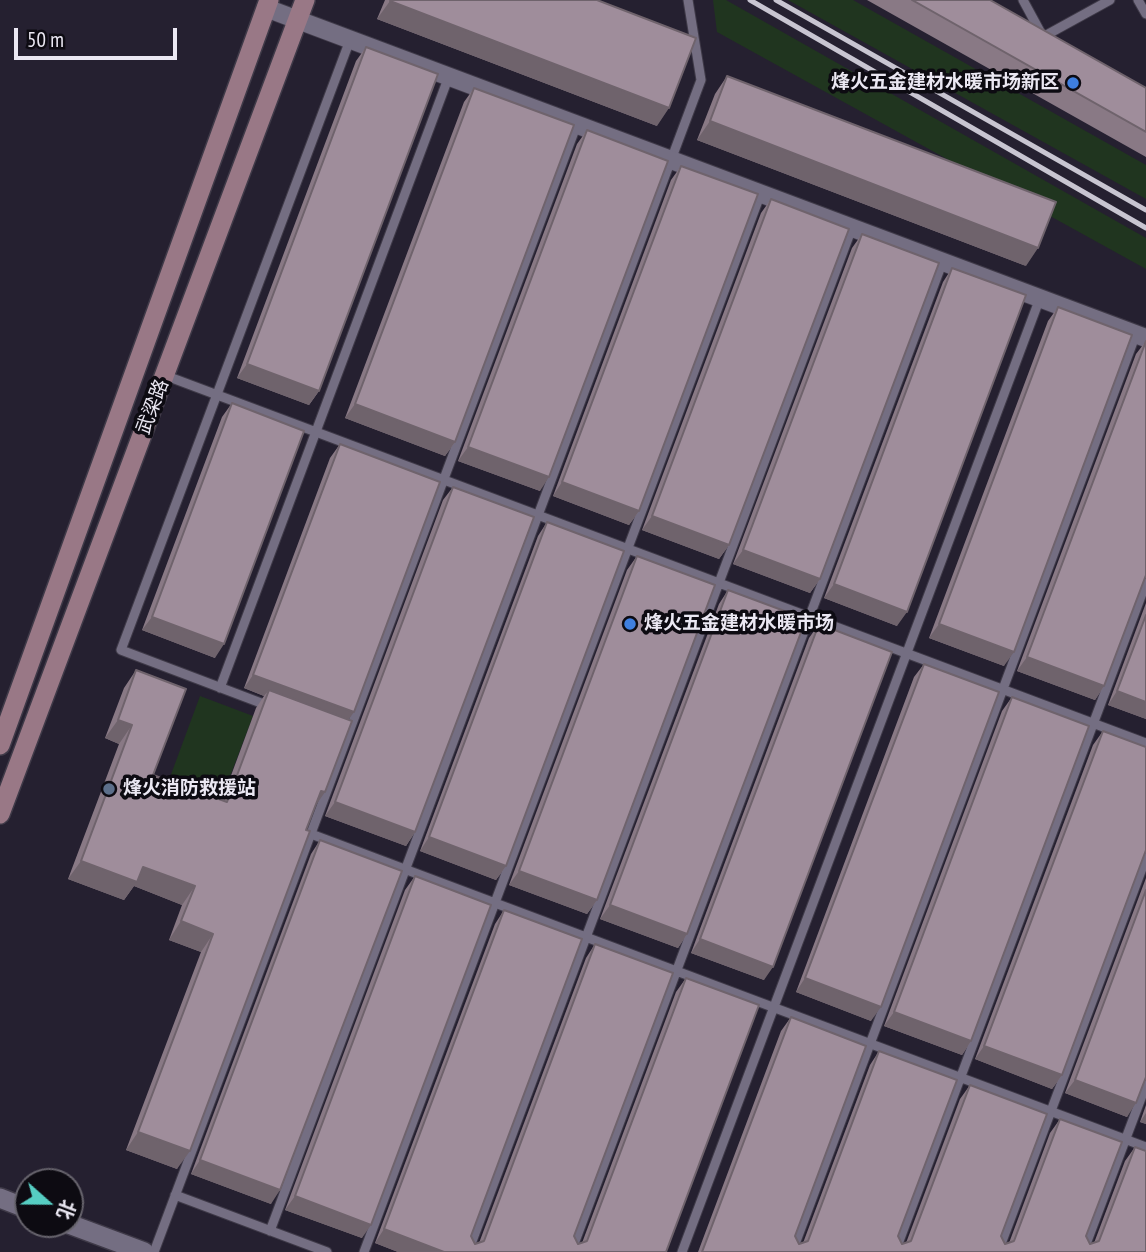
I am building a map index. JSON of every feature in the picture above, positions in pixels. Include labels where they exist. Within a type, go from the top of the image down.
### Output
[{"type":"main road","name":"武梁路","points":[[0,814],[305,0]]},
{"type":"main road","name":"武梁路","points":[[0,745],[267,4]]},
{"type":"street","points":[[267,4],[298,20],[350,40],[1141,336]]},
{"type":"street","points":[[84,1230],[144,1252]]},
{"type":"lane","points":[[270,1231],[701,80],[688,0]]},
{"type":"lane","points":[[1023,0],[1041,38],[1050,47]]},
{"type":"lane","points":[[1026,33],[1041,38],[1110,0]]},
{"type":"lane","points":[[1138,0],[1146,15]]},
{"type":"lane","points":[[284,712],[121,650],[350,40]]},
{"type":"lane","points":[[220,688],[449,76]]},
{"type":"lane","points":[[154,1252],[577,124]]},
{"type":"lane","points":[[363,1252],[761,193]]},
{"type":"lane","points":[[468,1252],[852,228]]},
{"type":"lane","points":[[572,1252],[943,261]]},
{"type":"lane","points":[[682,1252],[1040,298]]},
{"type":"lane","points":[[792,1252],[1003,690],[1141,336]]},
{"type":"lane","points":[[164,375],[1146,743]]},
{"type":"lane","points":[[895,1252],[1146,583]]},
{"type":"lane","points":[[335,731],[348,736]]},
{"type":"lane","points":[[311,834],[1146,1147]]},
{"type":"lane","points":[[998,1252],[1146,858]]},
{"type":"lane","points":[[1083,1252],[1146,1085]]},
{"type":"lane","points":[[175,1195],[327,1252]]},
{"type":"green space","points":[[713,0],[726,0],[1146,238],[1146,269],[717,32]]},
{"type":"green space","points":[[788,0],[853,0],[1146,165],[1146,199]]},
{"type":"green space","points":[[200,696],[253,716],[218,808],[166,788]]},
{"type":"building","points":[[391,0],[597,0],[696,38],[669,108]]},
{"type":"building","points":[[912,0],[990,0],[1146,88],[1146,132]]},
{"type":"building","points":[[366,47],[438,74],[319,391],[247,364]]},
{"type":"building","points":[[727,76],[1056,202],[1038,248],[710,121]]},
{"type":"building","points":[[474,88],[574,125],[455,442],[355,404]]},
{"type":"building","points":[[587,130],[668,161],[549,477],[468,447]]},
{"type":"building","points":[[681,166],[758,194],[639,511],[562,482]]},
{"type":"building","points":[[771,199],[849,229],[729,545],[652,516]]},
{"type":"building","points":[[862,234],[939,263],[820,579],[743,550]]},
{"type":"building","points":[[952,268],[1026,295],[907,612],[834,584]]},
{"type":"building","points":[[1058,307],[1132,335],[1014,652],[939,624]]},
{"type":"building","points":[[1146,341],[1146,575],[1104,686],[1027,657]]},
{"type":"building","points":[[232,403],[304,431],[224,644],[152,617]]},
{"type":"building","points":[[340,444],[440,482],[354,712],[253,675]]},
{"type":"building","points":[[453,487],[534,517],[415,832],[335,802]]},
{"type":"building","points":[[547,522],[624,551],[506,866],[429,837]]},
{"type":"building","points":[[637,556],[715,585],[597,900],[519,871]]},
{"type":"building","points":[[728,590],[806,619],[687,934],[610,905]]},
{"type":"building","points":[[1146,615],[1146,702],[1117,691]]},
{"type":"building","points":[[819,624],[892,652],[773,967],[700,939]]},
{"type":"building","points":[[924,664],[999,692],[881,1007],[805,978]]},
{"type":"building","points":[[136,670],[186,689],[153,775],[227,802],[269,690],[352,721],[325,792],[321,791],[306,830],[310,831],[190,1151],[138,1132],[213,934],[181,921],[195,886],[143,867],[137,882],[81,861],[132,725],[118,720]]},
{"type":"building","points":[[1012,697],[1089,726],[971,1041],[894,1012]]},
{"type":"building","points":[[1103,731],[1146,747],[1146,850],[1062,1075],[984,1046]]},
{"type":"building","points":[[320,840],[402,871],[280,1190],[200,1160]]},
{"type":"building","points":[[415,876],[491,905],[371,1225],[295,1196]]},
{"type":"building","points":[[1146,890],[1146,1077],[1136,1103],[1075,1080]]},
{"type":"building","points":[[504,910],[582,939],[471,1236],[475,1244],[484,1241],[595,944],[673,973],[574,1236],[578,1244],[587,1241],[686,978],[759,1005],[666,1252],[444,1252],[384,1229]]},
{"type":"building","points":[[791,1017],[866,1046],[795,1236],[799,1244],[808,1241],[879,1051],[957,1080],[898,1236],[902,1244],[911,1241],[970,1085],[1047,1114],[1001,1236],[1005,1244],[1014,1241],[1060,1119],[1122,1142],[1086,1236],[1090,1244],[1099,1241],[1135,1147],[1146,1151],[1146,1252],[702,1252]]},
{"type":"railway","points":[[750,0],[1146,228]]},
{"type":"railway","points":[[776,0],[1146,210]]},
{"type":"place","name":"烽火五金建材水暖市场新区","points":[[1073,83]]},
{"type":"place","name":"烽火五金建材水暖市场","points":[[630,624]]},
{"type":"place","name":"烽火消防救援站","points":[[109,789]]}]
